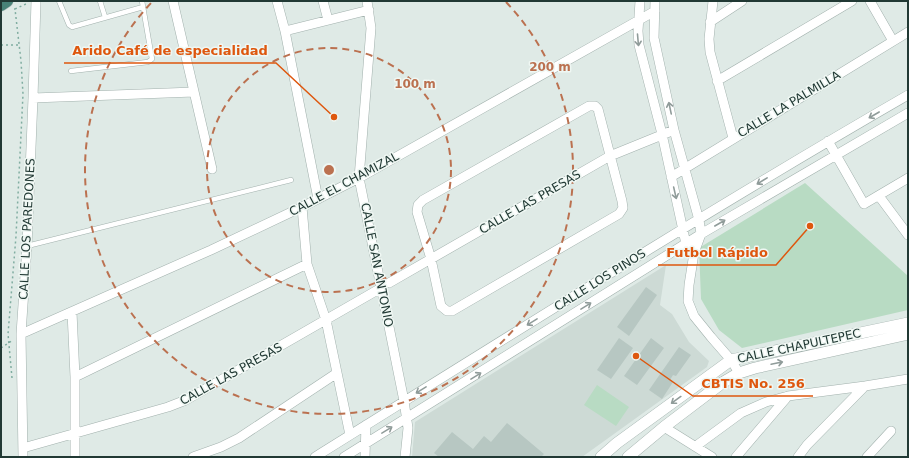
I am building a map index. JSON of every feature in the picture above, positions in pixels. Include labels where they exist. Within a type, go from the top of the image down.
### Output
[{"type":"street","name":"CALLE LOS PAREDONES","points":[[23,452],[21,334],[27,246],[33,98],[34,1]]},
{"type":"street","points":[[173,1],[212,169]]},
{"type":"street","points":[[277,1],[285,31],[318,199]]},
{"type":"street","points":[[324,1],[328,20]]},
{"type":"street","points":[[640,1],[638,20],[639,45],[662,134],[686,244],[694,254]]},
{"type":"street","points":[[656,1],[654,38],[674,130],[699,220],[701,234],[694,254],[688,301],[694,316],[731,360],[739,373]]},
{"type":"street","points":[[713,1],[710,22],[710,52],[733,138]]},
{"type":"street","points":[[710,22],[742,1]]},
{"type":"street","points":[[718,81],[852,1]]},
{"type":"street","points":[[870,1],[893,41]]},
{"type":"street","points":[[285,31],[328,20],[368,6]]},
{"type":"street","name":"CALLE SAN ANTONIO","points":[[368,6],[371,28],[359,178],[385,285],[407,419],[405,457]]},
{"type":"street","name":"CALLE EL CHAMIZAL","points":[[21,334],[318,199],[359,178],[655,11]]},
{"type":"street","name":"CALLE LA PALMILLA","points":[[671,177],[908,32]]},
{"type":"street","points":[[33,98],[194,92]]},
{"type":"street","name":"CALLE LOS PINOS","points":[[315,457],[683,229],[828,141],[908,95]]},
{"type":"street","points":[[589,106],[595,106],[598,109],[610,156],[622,200],[622,208],[619,214],[452,311],[447,311],[441,306],[431,258],[417,212],[418,205],[423,200],[589,106]]},
{"type":"street","name":"CALLE LOS PINOS","points":[[344,457],[701,234],[908,113]]},
{"type":"street","name":"CALLE LAS PRESAS","points":[[23,452],[75,433],[168,407],[186,400],[610,156],[674,130]]},
{"type":"street","points":[[828,141],[864,204],[908,178]]},
{"type":"street","points":[[879,196],[908,235]]},
{"type":"street","points":[[302,207],[307,264],[326,320],[350,435]]},
{"type":"street","points":[[75,377],[307,264]]},
{"type":"street","points":[[72,312],[75,377],[75,457]]},
{"type":"street","name":"CALLE CHAPULTEPEC","points":[[601,457],[617,442],[731,360],[908,323]]},
{"type":"street","name":"CALLE CHAPULTEPEC","points":[[628,457],[664,427],[722,383],[739,373],[755,368],[908,334]]},
{"type":"street","points":[[193,457],[221,447],[239,438],[337,373]]},
{"type":"street","points":[[696,446],[742,413],[754,407],[788,396],[908,379]]},
{"type":"street","points":[[798,457],[807,445],[865,386]]},
{"type":"street","points":[[736,457],[788,396]]},
{"type":"street","points":[[365,457],[366,425]]},
{"type":"street","points":[[664,427],[712,457]]},
{"type":"street","points":[[867,457],[891,430]]},
{"type":"lane","points":[[59,1],[69,25],[72,27],[143,7]]},
{"type":"lane","points":[[100,1],[105,17]]},
{"type":"lane","points":[[71,71],[148,62],[152,59],[142,1]]},
{"type":"lane","points":[[27,246],[291,180]]},
{"type":"path","points":[[12,379],[10,342],[8,334],[16,236],[23,94],[21,62],[8,6],[34,1]]},
{"type":"path","points":[[1,45],[18,45]]},
{"type":"path","points":[[1,348],[21,334]]},
{"type":"shaded area","points":[[666,265],[660,305],[672,314],[689,342],[709,361],[707,367],[582,457],[412,457],[415,422]]},
{"type":"green space","points":[[805,183],[908,276],[908,310],[742,348],[719,330],[701,299],[699,248]]},
{"type":"green space","points":[[597,385],[629,407],[616,426],[584,405]]},
{"type":"building","points":[[646,287],[657,295],[629,336],[617,327]]},
{"type":"building","points":[[619,338],[633,348],[611,379],[597,370]]},
{"type":"building","points":[[651,338],[664,348],[637,385],[624,376]]},
{"type":"building","points":[[679,347],[691,355],[676,376],[673,375],[670,380],[673,382],[662,399],[649,390]]},
{"type":"building","points":[[507,423],[544,454],[541,457],[439,457],[434,453],[452,432],[473,449],[484,436],[491,442]]},
{"type":"place","name":"Arido Café de especialidad","points":[[334,117]]},
{"type":"place","name":"Futbol Rápido","points":[[810,226]]},
{"type":"place","name":"CBTIS No. 256","points":[[636,356]]}]
